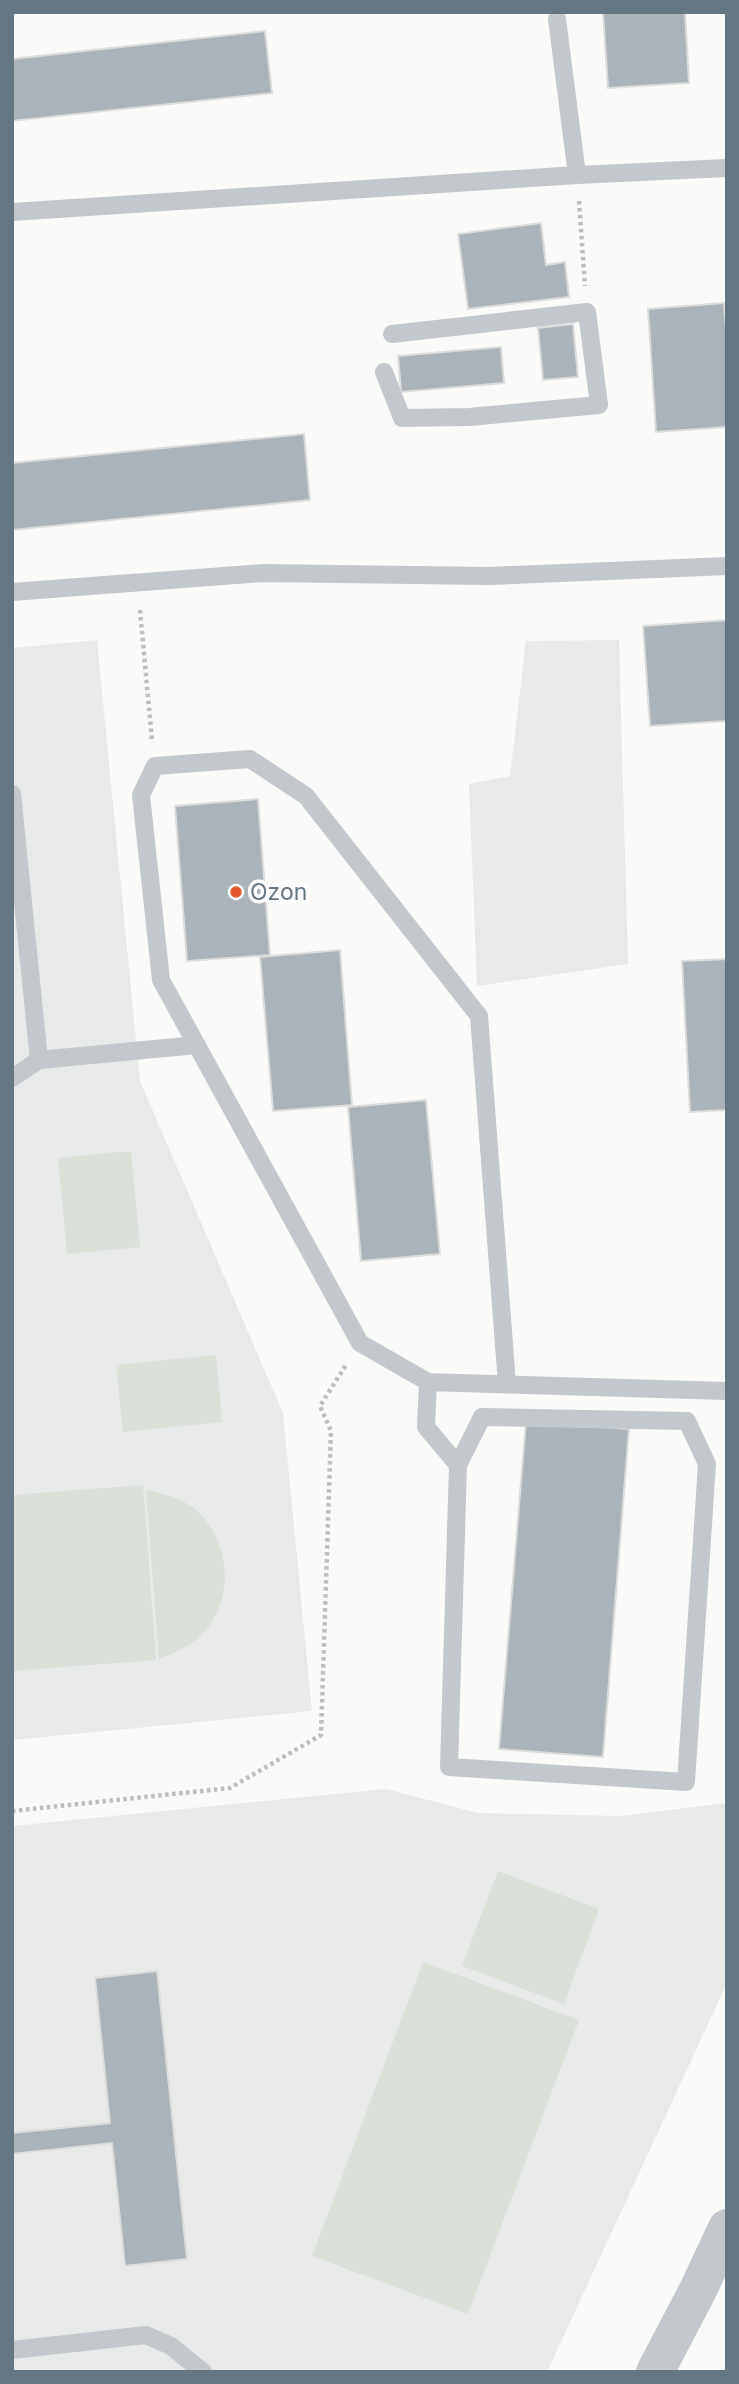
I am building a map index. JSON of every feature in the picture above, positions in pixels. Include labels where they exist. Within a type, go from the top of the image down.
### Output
[{"type":"street","points":[[654,2372],[698,2290],[727,2228]]},
{"type":"lane","points":[[558,19],[576,175]]},
{"type":"lane","points":[[12,212],[576,175],[727,168]]},
{"type":"lane","points":[[384,372],[402,418],[469,417],[600,405],[587,312],[392,334]]},
{"type":"lane","points":[[12,592],[263,573],[489,576],[727,566]]},
{"type":"lane","points":[[507,1384],[479,1016],[306,796],[250,759],[155,766],[141,795],[161,980],[360,1343],[428,1382],[727,1391]]},
{"type":"lane","points":[[12,794],[39,1060]]},
{"type":"lane","points":[[12,1077],[39,1060],[197,1045]]},
{"type":"lane","points":[[428,1382],[426,1427],[458,1465],[449,1768],[686,1782],[707,1464],[687,1421],[482,1417],[458,1465]]},
{"type":"lane","points":[[12,2350],[146,2335],[171,2346],[203,2372]]},
{"type":"path","points":[[576,175],[587,312]]},
{"type":"path","points":[[137,582],[155,766]]},
{"type":"path","points":[[12,1811],[230,1788],[321,1735],[331,1431],[320,1406],[360,1343]]},
{"type":"shaded area","points":[[97,640],[140,1081],[283,1413],[312,1711],[12,1740],[12,648]]},
{"type":"shaded area","points":[[619,640],[628,964],[477,986],[469,784],[510,776],[526,641]]},
{"type":"shaded area","points":[[131,1151],[140,1247],[67,1254],[58,1158]]},
{"type":"shaded area","points":[[216,1355],[222,1422],[123,1432],[116,1365]]},
{"type":"shaded area","points":[[143,1485],[156,1660],[12,1671],[12,1495]]},
{"type":"shaded area","points":[[146,1490],[179,1499],[196,1510],[216,1537],[224,1569],[221,1602],[205,1631],[190,1644],[159,1659]]},
{"type":"shaded area","points":[[386,1789],[478,1813],[621,1816],[727,1803],[727,1983],[547,2372],[12,2372],[12,1826]]},
{"type":"shaded area","points":[[498,1871],[599,1909],[564,2004],[462,1966]]},
{"type":"shaded area","points":[[423,1962],[579,2020],[468,2314],[312,2256]]},
{"type":"building","points":[[603,12],[685,12],[689,83],[608,88]]},
{"type":"building","points":[[265,31],[272,93],[12,121],[12,59]]},
{"type":"building","points":[[541,223],[546,265],[565,262],[569,297],[468,309],[458,234]]},
{"type":"building","points":[[724,303],[727,427],[656,432],[648,309]]},
{"type":"building","points":[[573,324],[578,377],[543,380],[538,328]]},
{"type":"building","points":[[501,347],[504,383],[401,392],[398,356]]},
{"type":"building","points":[[304,434],[310,500],[12,530],[12,463]]},
{"type":"building","points":[[727,620],[727,721],[650,726],[643,626]]},
{"type":"building","points":[[258,799],[270,955],[187,961],[175,806]]},
{"type":"building","points":[[340,950],[352,1105],[273,1111],[260,957]]},
{"type":"building","points":[[727,959],[727,1110],[690,1112],[682,961]]},
{"type":"building","points":[[426,1100],[440,1254],[361,1261],[348,1107]]},
{"type":"building","points":[[526,1421],[629,1429],[603,1757],[499,1749]]},
{"type":"building","points":[[157,1971],[187,2259],[125,2266],[112,2143],[12,2154],[12,2133],[110,2123],[95,1978]]},
{"type":"place","name":"Ozon","points":[[236,892]]}]
